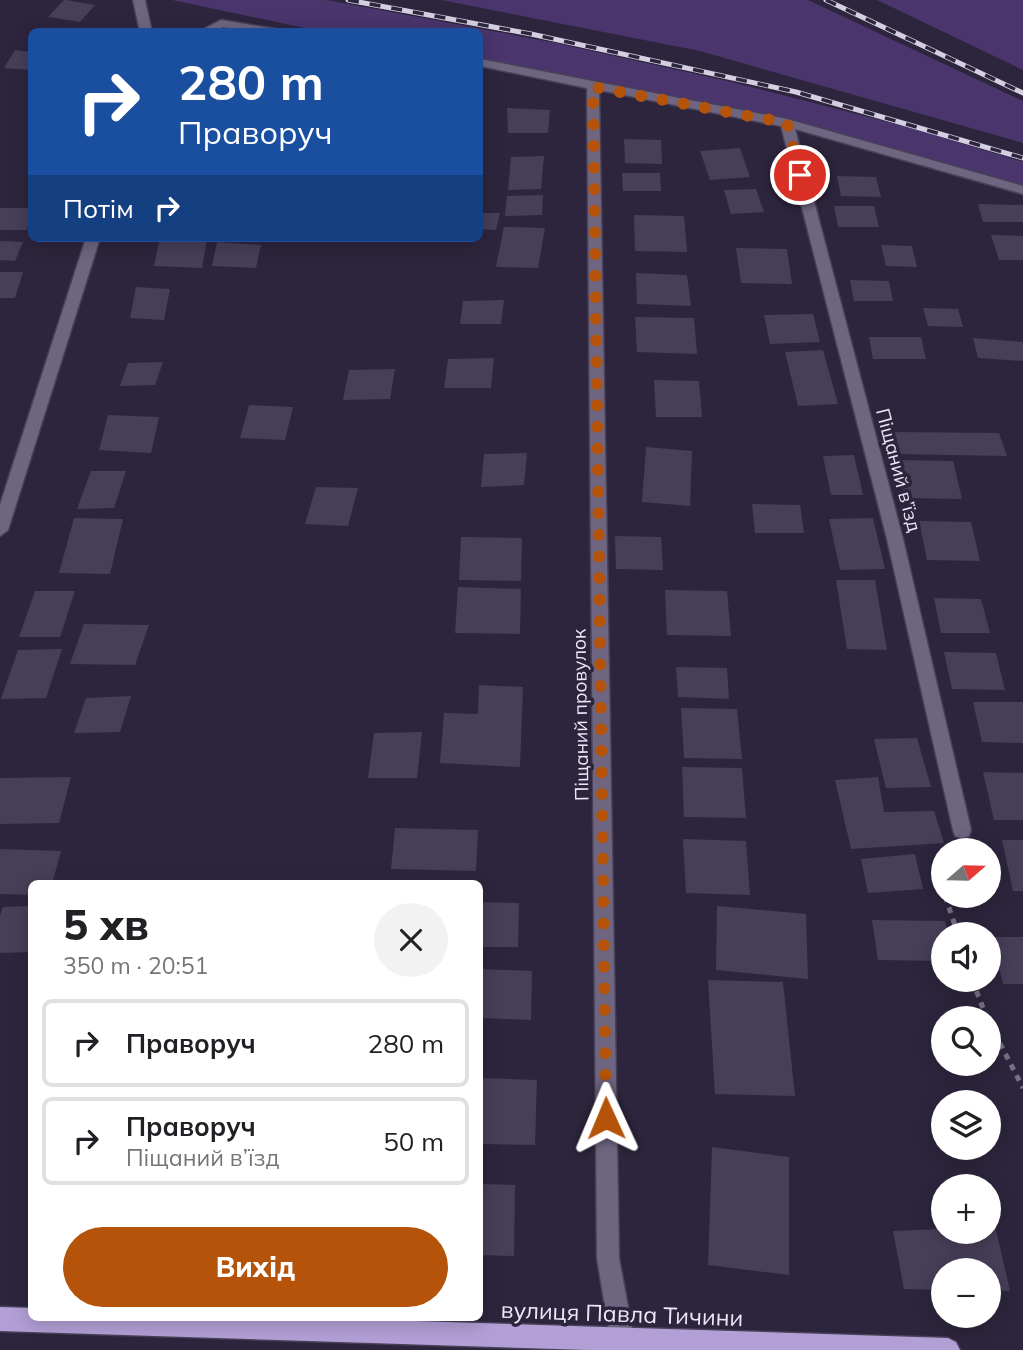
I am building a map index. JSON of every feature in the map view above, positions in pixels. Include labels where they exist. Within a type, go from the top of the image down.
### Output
[{"type":"main road","name":"вулиця Павла Тичини","points":[[0,1319],[28,1320]]},
{"type":"main road","name":"вулиця Павла Тичини","points":[[48,1321],[623,1345],[948,1350]]},
{"type":"street","points":[[139,0],[145,28]]},
{"type":"street","points":[[211,28],[221,23],[252,28]]},
{"type":"street","points":[[483,64],[787,123],[1023,190]]},
{"type":"street","name":"Піщаний провулок","points":[[593,87],[608,1258],[623,1345]]},
{"type":"street","name":"Піщаний в’їзд","points":[[787,123],[895,539],[962,830]]},
{"type":"street","points":[[0,530],[92,242]]},
{"type":"path","points":[[1001,1045],[1023,1088]]},
{"type":"shaded area","points":[[172,0],[327,0],[476,28],[305,28]]},
{"type":"shaded area","points":[[441,0],[808,0],[1023,101],[1023,143],[700,51]]},
{"type":"shaded area","points":[[877,0],[1023,0],[1023,70]]},
{"type":"shaded area","points":[[483,29],[732,82],[915,129],[1023,162],[1023,190],[787,123],[483,65]]},
{"type":"building","points":[[64,0],[95,5],[80,22],[48,17]]},
{"type":"building","points":[[15,50],[28,52],[28,70],[4,68]]},
{"type":"building","points":[[507,108],[550,110],[548,133],[508,133]]},
{"type":"building","points":[[624,139],[661,140],[662,164],[625,163]]},
{"type":"building","points":[[740,148],[750,177],[710,180],[700,151]]},
{"type":"building","points":[[544,156],[541,189],[508,190],[511,157]]},
{"type":"building","points":[[622,173],[660,173],[661,191],[623,191]]},
{"type":"building","points":[[837,176],[876,177],[881,197],[841,196]]},
{"type":"building","points":[[756,189],[764,212],[731,214],[724,190]]},
{"type":"building","points":[[543,195],[542,215],[505,216],[507,196]]},
{"type":"building","points":[[978,204],[1023,205],[1023,222],[983,222]]},
{"type":"building","points":[[834,206],[874,206],[879,227],[838,227]]},
{"type":"building","points":[[0,208],[28,208],[27,230],[0,230]]},
{"type":"building","points":[[483,213],[500,213],[496,230],[483,229]]},
{"type":"building","points":[[634,215],[684,216],[687,252],[635,251]]},
{"type":"building","points":[[504,227],[545,228],[538,268],[496,267]]},
{"type":"building","points":[[991,235],[1023,236],[1023,260],[999,260]]},
{"type":"building","points":[[0,241],[23,242],[15,261],[0,260]]},
{"type":"building","points":[[159,242],[206,242],[202,268],[154,266]]},
{"type":"building","points":[[217,242],[261,245],[256,268],[212,266]]},
{"type":"building","points":[[881,245],[912,246],[917,267],[886,266]]},
{"type":"building","points":[[736,248],[787,249],[792,284],[741,283]]},
{"type":"building","points":[[0,272],[23,272],[15,298],[0,298]]},
{"type":"building","points":[[636,273],[687,275],[691,306],[637,304]]},
{"type":"building","points":[[850,280],[889,281],[893,301],[854,301]]},
{"type":"building","points":[[136,287],[170,289],[164,320],[130,318]]},
{"type":"building","points":[[504,300],[501,324],[460,324],[463,301]]},
{"type":"building","points":[[923,308],[958,309],[963,327],[928,326]]},
{"type":"building","points":[[813,314],[820,342],[770,344],[764,315]]},
{"type":"building","points":[[635,317],[694,318],[697,354],[637,352]]},
{"type":"building","points":[[869,337],[921,337],[926,359],[873,359]]},
{"type":"building","points":[[973,338],[1023,342],[1023,361],[978,358]]},
{"type":"building","points":[[823,350],[838,404],[798,406],[785,352]]},
{"type":"building","points":[[494,358],[491,388],[444,388],[448,359]]},
{"type":"building","points":[[163,362],[155,385],[120,386],[128,363]]},
{"type":"building","points":[[395,369],[390,399],[343,400],[349,370]]},
{"type":"building","points":[[654,380],[699,381],[702,417],[656,417]]},
{"type":"building","points":[[249,405],[293,407],[285,440],[240,438]]},
{"type":"building","points":[[108,415],[159,417],[151,453],[99,450]]},
{"type":"building","points":[[891,432],[999,433],[1007,456],[898,454]]},
{"type":"building","points":[[646,447],[692,451],[690,506],[642,502]]},
{"type":"building","points":[[527,453],[524,485],[481,487],[484,454]]},
{"type":"building","points":[[854,455],[863,495],[831,495],[823,456]]},
{"type":"building","points":[[897,460],[953,461],[962,499],[904,498]]},
{"type":"building","points":[[91,471],[126,471],[114,508],[77,509]]},
{"type":"building","points":[[316,487],[358,488],[348,526],[305,524]]},
{"type":"building","points":[[752,504],[800,505],[804,533],[755,533]]},
{"type":"building","points":[[74,518],[123,519],[110,574],[59,573]]},
{"type":"building","points":[[873,518],[885,569],[840,570],[829,519]]},
{"type":"building","points":[[919,521],[971,522],[980,561],[927,560]]},
{"type":"building","points":[[615,536],[661,537],[663,570],[616,569]]},
{"type":"building","points":[[461,537],[522,538],[521,581],[459,580]]},
{"type":"building","points":[[836,580],[875,580],[887,650],[847,649]]},
{"type":"building","points":[[458,587],[521,589],[520,634],[455,633]]},
{"type":"building","points":[[665,590],[727,591],[731,636],[667,635]]},
{"type":"building","points":[[35,591],[75,591],[60,637],[19,637]]},
{"type":"building","points":[[934,598],[981,599],[990,633],[941,633]]},
{"type":"building","points":[[84,624],[149,625],[135,665],[70,664]]},
{"type":"building","points":[[62,649],[46,698],[1,699],[18,650]]},
{"type":"building","points":[[944,652],[996,653],[1005,690],[952,689]]},
{"type":"building","points":[[676,667],[727,668],[729,699],[678,697]]},
{"type":"building","points":[[479,685],[523,687],[520,767],[440,763],[444,713],[478,714]]},
{"type":"building","points":[[131,696],[120,732],[74,733],[86,698]]},
{"type":"building","points":[[973,702],[1023,702],[1023,743],[982,742]]},
{"type":"building","points":[[681,708],[737,709],[742,759],[684,758]]},
{"type":"building","points":[[422,732],[417,778],[368,778],[374,733]]},
{"type":"building","points":[[917,738],[931,787],[886,788],[874,739]]},
{"type":"building","points":[[682,767],[742,768],[746,818],[684,817]]},
{"type":"building","points":[[983,772],[1023,773],[1023,820],[994,820]]},
{"type":"building","points":[[71,777],[59,823],[0,824],[0,778]]},
{"type":"building","points":[[878,777],[884,812],[934,811],[942,838],[931,838],[931,844],[851,849],[835,780]]},
{"type":"building","points":[[395,828],[478,830],[476,871],[391,869]]},
{"type":"building","points":[[683,839],[746,841],[750,895],[686,893]]},
{"type":"building","points":[[1002,840],[1023,840],[1023,891],[1013,891]]},
{"type":"building","points":[[0,849],[61,851],[53,880],[28,880],[28,895],[0,894]]},
{"type":"building","points":[[915,854],[923,889],[868,893],[861,859]]},
{"type":"building","points":[[483,902],[519,903],[518,947],[483,947]]},
{"type":"building","points":[[28,906],[28,952],[0,953],[0,916],[3,907]]},
{"type":"building","points":[[717,906],[806,914],[808,979],[716,970]]},
{"type":"building","points":[[872,920],[945,921],[931,922],[931,961],[878,960]]},
{"type":"building","points":[[1001,937],[1023,937],[1023,984],[1003,984]]},
{"type":"building","points":[[483,969],[532,971],[531,1020],[483,1018]]},
{"type":"building","points":[[708,980],[783,982],[795,1096],[715,1094]]},
{"type":"building","points":[[483,1078],[537,1080],[535,1145],[483,1144]]},
{"type":"building","points":[[712,1147],[789,1157],[789,1275],[708,1265]]},
{"type":"building","points":[[483,1184],[515,1185],[514,1256],[483,1255]]},
{"type":"building","points":[[931,1229],[931,1244],[999,1244],[1010,1291],[1001,1291],[1001,1258],[931,1258],[931,1290],[904,1289],[893,1231]]},
{"type":"railway","points":[[348,0],[531,34],[796,92],[1023,158]]},
{"type":"railway","points":[[826,0],[1023,93]]},
{"type":"route","points":[[606,1118],[593,87],[787,123],[800,175]]}]
